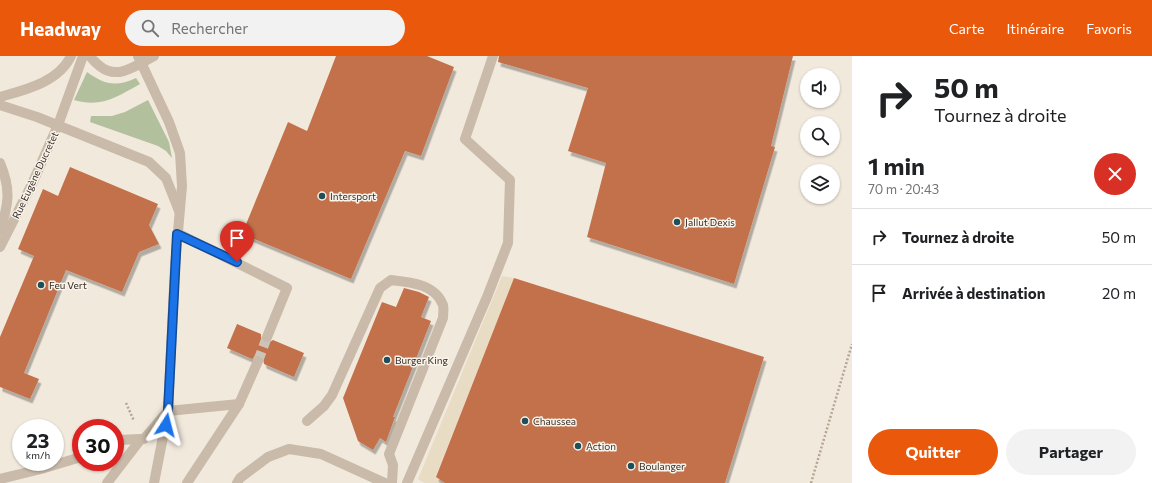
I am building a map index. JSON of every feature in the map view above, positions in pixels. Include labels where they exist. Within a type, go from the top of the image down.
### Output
[{"type":"street","points":[[0,97],[31,87],[49,79],[62,69],[71,56]]},
{"type":"street","name":"Rue Eugène Ducretet","points":[[0,247],[32,184],[58,125],[83,56]]},
{"type":"street","points":[[90,56],[106,71],[116,73],[128,69],[139,59],[154,56]]},
{"type":"street","points":[[407,483],[487,297],[508,243],[510,180],[465,139],[493,56]]},
{"type":"street","points":[[139,59],[169,122],[180,153],[182,186],[181,214],[177,234],[168,411],[154,483]]},
{"type":"street","name":"Rue Eugène Ducretet","points":[[0,105],[58,125],[150,162],[166,178],[181,214]]},
{"type":"street","name":"Rue Eugène Ducretet","points":[[0,164],[6,179],[8,192],[7,206],[0,230]]},
{"type":"street","points":[[177,234],[287,288],[267,337]]},
{"type":"street","points":[[307,420],[324,406],[332,395],[380,288],[391,280],[414,282],[435,292],[443,306],[443,318],[389,454],[393,465],[392,483]]},
{"type":"street","points":[[187,483],[239,404],[258,361]]},
{"type":"street","points":[[107,483],[141,439],[144,439],[168,411],[239,404]]},
{"type":"street","points":[[124,439],[141,439]]},
{"type":"street","points":[[239,481],[268,457],[289,449],[321,454],[385,483]]},
{"type":"street","points":[[0,479],[72,460]]},
{"type":"path","points":[[811,483],[852,344]]},
{"type":"green space","points":[[87,72],[105,82],[122,83],[136,78],[140,84],[116,97],[101,102],[92,103],[74,100]]},
{"type":"green space","points":[[148,100],[169,142],[172,158],[166,151],[158,146],[90,122],[91,116],[112,116],[125,112]]},
{"type":"shaded area","points":[[502,276],[514,278],[436,476],[445,483],[424,483],[418,479]]},
{"type":"building","name":"Intersport","points":[[336,56],[427,56],[454,67],[421,156],[405,151],[351,279],[242,234],[288,122],[307,131]]},
{"type":"building","points":[[499,56],[793,56],[771,146],[775,147],[734,284],[587,237],[606,163],[568,151],[588,88],[498,62]]},
{"type":"building","name":"Feu Vert","points":[[70,167],[158,204],[149,225],[159,244],[139,252],[122,292],[66,270],[24,373],[39,379],[30,399],[0,387],[0,337],[34,256],[18,249],[43,189],[58,196]]},
{"type":"building","points":[[514,278],[764,357],[725,483],[445,483],[436,477]]},
{"type":"building","name":"Burger King","points":[[404,288],[419,292],[429,297],[421,317],[431,321],[393,417],[395,417],[386,442],[380,438],[373,450],[358,441],[343,398],[382,302],[396,307]]},
{"type":"building","points":[[237,324],[261,334],[261,338],[264,343],[268,343],[273,340],[304,353],[294,377],[264,364],[263,358],[260,355],[255,356],[252,359],[227,348]]},
{"type":"tunnel","points":[[258,361],[267,337]]},
{"type":"place","name":"Intersport","points":[[322,196]]},
{"type":"place","name":"Jallut Dexis","points":[[677,222]]},
{"type":"place","name":"Feu Vert","points":[[41,285]]},
{"type":"place","name":"Burger King","points":[[387,360]]},
{"type":"place","name":"Chaussea","points":[[525,421]]},
{"type":"place","name":"Action","points":[[578,446]]},
{"type":"place","name":"Boulanger","points":[[631,466]]},
{"type":"route","points":[[166,425],[177,234],[237,262]]}]
